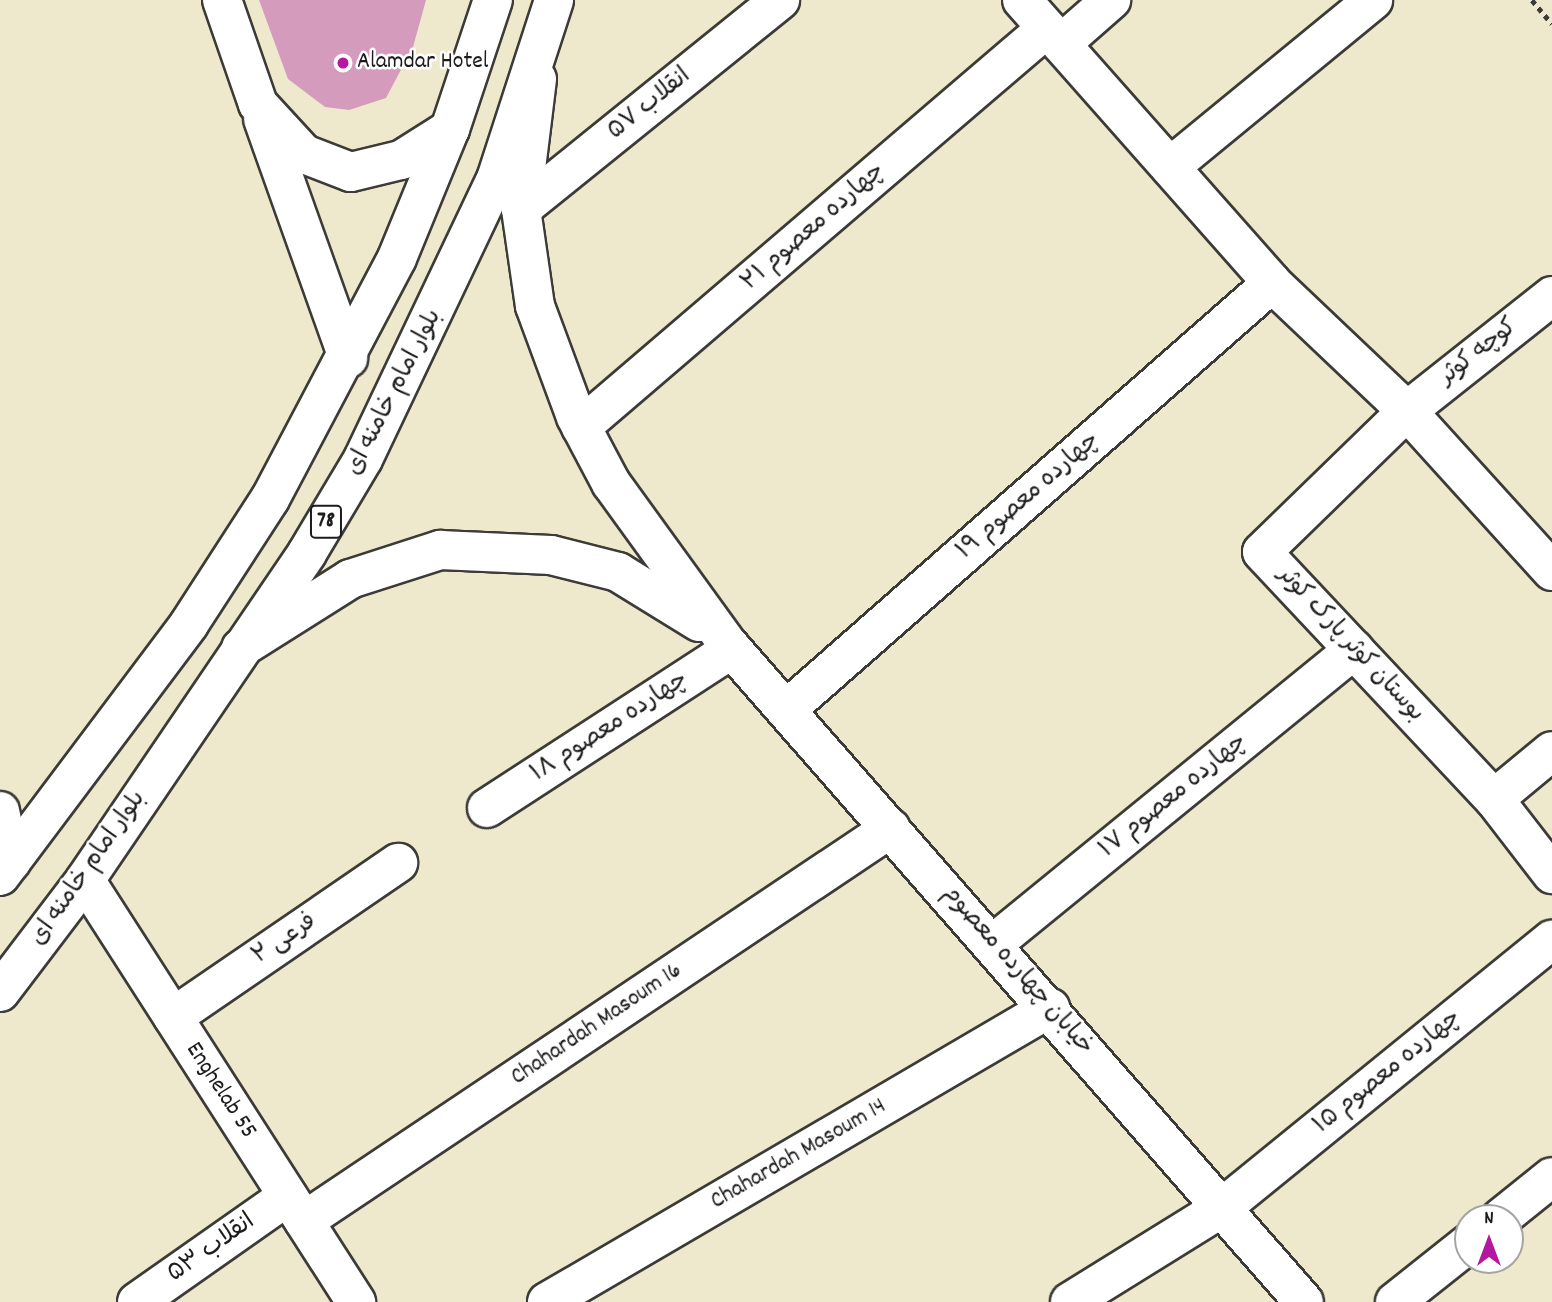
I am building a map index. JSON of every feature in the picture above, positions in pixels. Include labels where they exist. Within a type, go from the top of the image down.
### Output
[{"type":"street","points":[[222,0],[348,358]]},
{"type":"street","name":"78","points":[[5,869],[190,624],[270,499],[348,358],[450,129],[492,0]]},
{"type":"street","name":"بلوار امام خامنه ای","points":[[0,992],[85,880],[237,651],[307,553],[356,470],[450,287],[540,50],[554,0]]},
{"type":"street","name":"انقلاب ۵۷","points":[[521,209],[780,0]]},
{"type":"street","points":[[1022,0],[1272,283],[1407,411],[1552,571]]},
{"type":"street","name":"چهارده معصوم ۲۱","points":[[581,427],[1054,36],[1111,0]]},
{"type":"street","points":[[1170,167],[1373,0]]},
{"type":"street","points":[[540,50],[521,209],[535,306],[581,427],[611,483],[729,645]]},
{"type":"street","points":[[258,104],[304,154],[351,172],[401,160],[450,129]]},
{"type":"street","name":"چهارده معصوم ۱۹","points":[[786,710],[1272,283]]},
{"type":"street","name":"کوچه کوثر","points":[[1407,411],[1552,296]]},
{"type":"street","name":"بوستان کوثر پارک کوثر","points":[[1407,411],[1262,552],[1494,799],[1552,874]]},
{"type":"street","points":[[237,651],[349,579],[389,562],[463,550],[551,555],[618,572],[675,603],[729,645]]},
{"type":"street","name":"خیابان چهارده معصوم","points":[[729,645],[1050,1007],[1304,1302]]},
{"type":"street","name":"چهارده معصوم ۱۸","points":[[487,808],[729,645]]},
{"type":"street","name":"چهارده معصوم ۱۷","points":[[993,944],[1354,650]]},
{"type":"street","points":[[1494,799],[1552,751]]},
{"type":"street","points":[[0,810],[5,869]]},
{"type":"street","name":"Chahardah Masoum 16","points":[[296,1208],[891,828]]},
{"type":"street","name":"فرعی ۲","points":[[173,1017],[398,863]]},
{"type":"street","name":"Enghelab 55","points":[[85,880],[356,1302]]},
{"type":"street","name":"چهارده معصوم ۱۵","points":[[1070,1302],[1223,1207],[1552,940]]},
{"type":"street","name":"Chahardah Masoum 14","points":[[547,1302],[1050,1007]]},
{"type":"street","points":[[1518,1204],[1552,1177]]},
{"type":"street","name":"انقلاب ۵۳","points":[[137,1302],[296,1208]]},
{"type":"street","points":[[1395,1302],[1454,1255]]},
{"type":"path","points":[[1532,0],[1552,24]]},
{"type":"building","name":"Alamdar Hotel","points":[[259,0],[426,0],[413,47],[386,98],[349,110],[325,107],[288,79]]},
{"type":"place","name":"Alamdar Hotel","points":[[343,63]]}]
